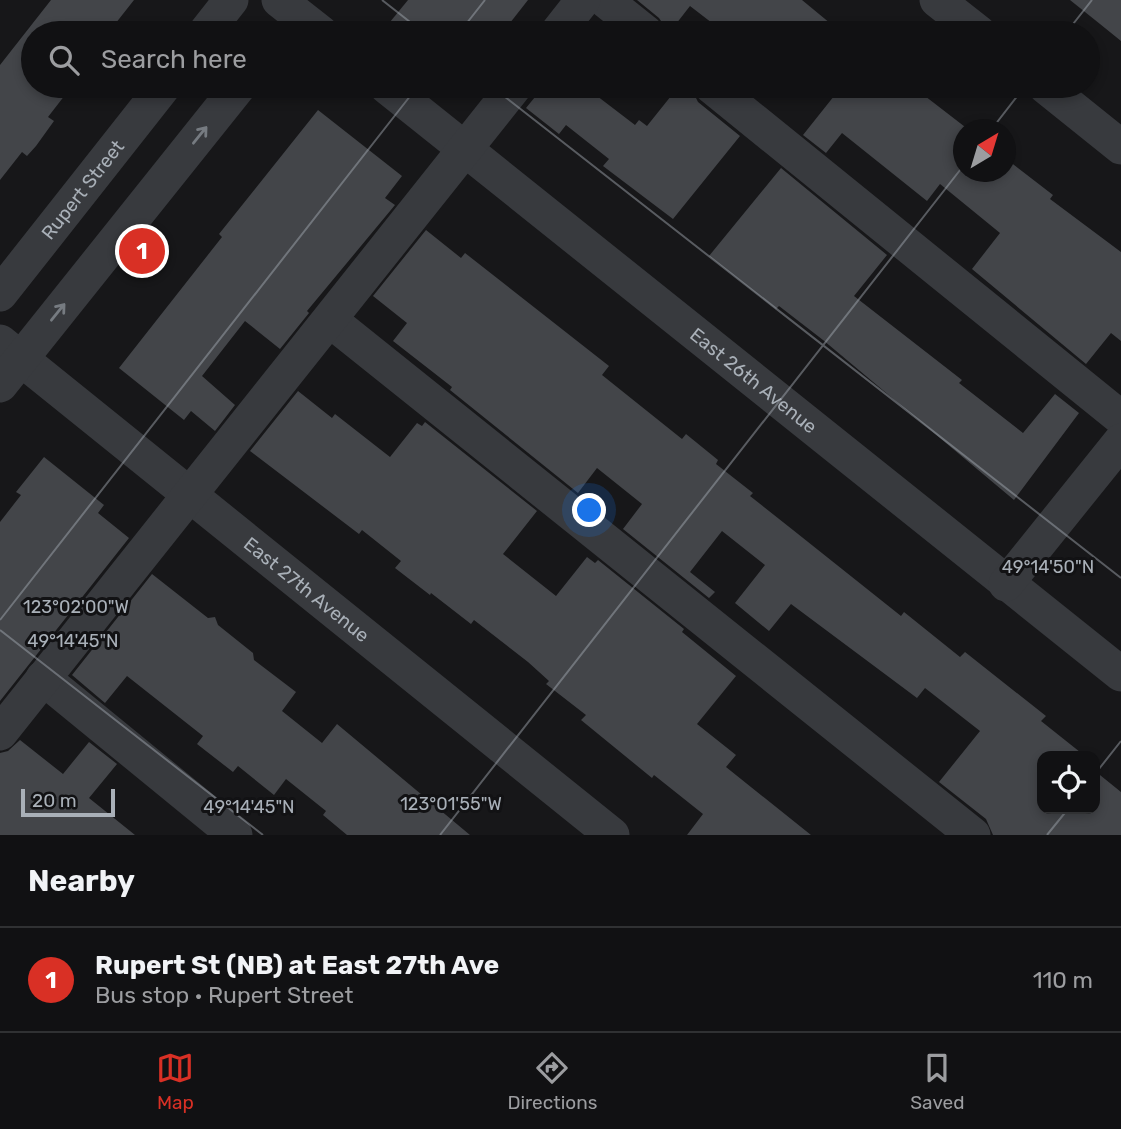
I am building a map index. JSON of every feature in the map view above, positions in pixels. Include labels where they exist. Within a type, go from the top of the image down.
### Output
[{"type":"street","points":[[214,21],[231,0]]},
{"type":"street","points":[[566,21],[583,0]]},
{"type":"street","points":[[605,0],[631,21]]},
{"type":"street","points":[[937,0],[964,21]]},
{"type":"street","name":"Rupert Street","points":[[0,294],[154,98]]},
{"type":"street","points":[[7,362],[229,98]]},
{"type":"street","name":"East 26th Avenue","points":[[401,98],[1121,674]]},
{"type":"street","points":[[0,733],[505,98]]},
{"type":"street","points":[[726,98],[1121,418]]},
{"type":"street","points":[[1060,98],[1121,147]]},
{"type":"street","points":[[330,320],[973,835]]},
{"type":"street","name":"East 27th Avenue","points":[[7,362],[188,495],[612,835]]},
{"type":"street","points":[[1006,584],[1121,440]]},
{"type":"street","points":[[43,678],[235,835]]},
{"type":"building","points":[[51,0],[134,0],[117,21],[35,21]]},
{"type":"building","points":[[408,0],[528,0],[511,21],[391,21]]},
{"type":"building","points":[[637,0],[802,0],[827,21],[709,21],[690,6],[678,21],[661,21]]},
{"type":"building","points":[[1070,0],[1121,0],[1121,41],[1100,24],[1100,21],[1096,21]]},
{"type":"building","points":[[21,38],[21,98],[63,98],[48,117],[54,121],[36,146],[27,156],[22,152],[0,180],[0,65]]},
{"type":"building","points":[[534,98],[600,98],[635,125],[639,120],[647,126],[669,98],[696,98],[740,136],[673,219],[603,166],[609,159],[566,125],[559,134],[526,108]]},
{"type":"building","points":[[832,98],[928,98],[955,119],[953,182],[1016,182],[1016,166],[1053,195],[1050,199],[1121,252],[1121,341],[1111,333],[1086,364],[972,269],[1000,233],[940,184],[927,201],[842,133],[826,153],[803,135]]},
{"type":"building","points":[[318,110],[402,176],[385,198],[395,205],[307,311],[309,313],[280,349],[245,321],[202,376],[235,405],[215,431],[191,411],[184,420],[119,368],[222,237],[219,234]]},
{"type":"building","points":[[781,168],[887,255],[854,296],[962,380],[959,383],[1023,433],[1055,394],[1079,413],[1014,500],[823,340],[779,306],[776,309],[709,256]]},
{"type":"building","points":[[426,230],[461,258],[465,253],[609,366],[602,375],[682,439],[686,434],[718,460],[716,464],[753,493],[750,496],[901,616],[904,612],[960,657],[965,652],[1046,716],[1041,721],[1079,751],[1037,751],[1037,814],[1100,814],[1100,775],[1121,792],[1121,835],[993,835],[986,819],[939,782],[980,731],[925,688],[917,698],[791,604],[769,631],[735,603],[765,565],[722,531],[690,572],[715,592],[709,598],[623,529],[642,504],[597,468],[578,493],[393,341],[407,323],[373,296]]},
{"type":"building","points":[[298,391],[332,418],[335,414],[390,457],[417,423],[422,426],[425,422],[537,511],[503,554],[556,596],[587,557],[595,563],[598,560],[684,629],[682,632],[736,676],[697,724],[736,755],[726,767],[811,835],[687,835],[703,814],[654,775],[652,778],[581,720],[586,715],[546,684],[549,681],[528,662],[474,620],[471,624],[431,593],[430,595],[395,568],[401,561],[362,530],[359,534],[250,451]]},
{"type":"building","points":[[44,457],[104,505],[98,513],[129,538],[0,701],[0,522],[21,495],[16,492]]},
{"type":"building","points":[[152,574],[208,618],[215,617],[218,625],[253,653],[254,660],[296,692],[282,711],[322,743],[337,724],[470,835],[347,835],[323,815],[326,811],[286,779],[274,795],[238,766],[233,772],[197,744],[203,736],[127,676],[105,703],[72,675]]},
{"type":"building","points":[[20,740],[63,774],[89,742],[117,764],[89,798],[135,835],[0,835],[0,753],[8,751]]},
{"type":"place","name":"Rupert St (NB) at East 27th Ave","points":[[142,251]]}]
